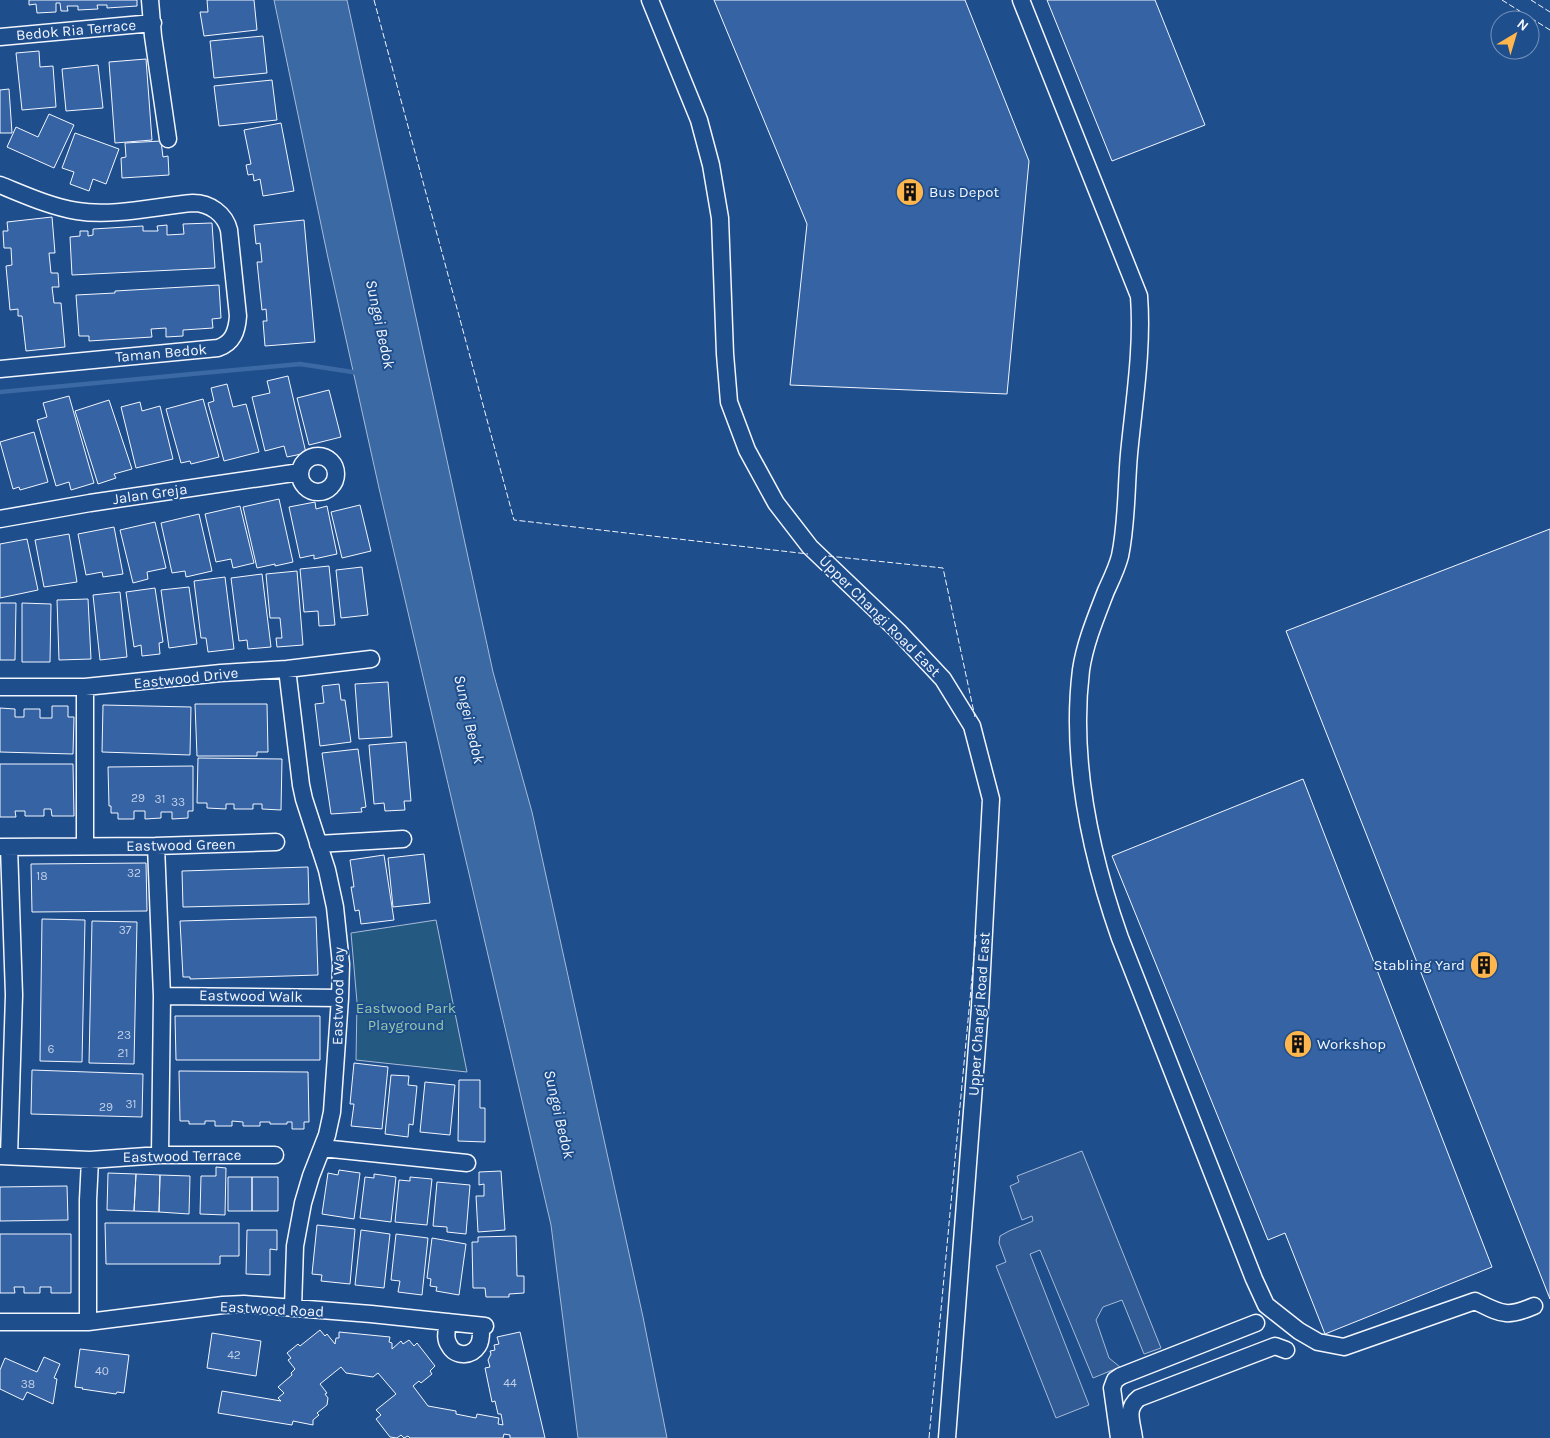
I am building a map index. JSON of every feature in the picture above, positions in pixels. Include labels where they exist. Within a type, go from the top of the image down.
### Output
[{"type":"street","points":[[150,0],[168,139]]},
{"type":"street","name":"Upper Changi Road East","points":[[650,0],[699,120],[711,166],[720,218],[725,354],[729,402],[746,450],[776,503],[810,547],[898,631],[943,679],[972,726],[991,799],[980,1007],[947,1438]]},
{"type":"street","points":[[1021,0],[1139,296],[1139,349],[1120,556],[1086,644],[1078,695],[1078,733],[1080,773],[1084,799],[1098,863],[1112,914],[1140,990],[1261,1295],[1266,1305],[1283,1319],[1318,1342],[1344,1347],[1475,1302],[1504,1315],[1518,1313],[1534,1306]]},
{"type":"street","name":"Bedok Ria Terrace","points":[[0,38],[153,23]]},
{"type":"street","name":"Taman Bedok","points":[[0,186],[53,205],[86,212],[113,212],[194,203],[211,207],[226,222],[230,230],[238,316],[233,337],[229,342],[218,348],[0,369]]},
{"type":"street","name":"Jalan Greja","points":[[0,519],[90,503],[300,472]]},
{"type":"street","name":"Eastwood Drive","points":[[0,687],[85,687],[161,681],[221,673],[287,669],[371,659]]},
{"type":"street","name":"Eastwood Way","points":[[287,669],[301,785],[327,870],[335,908],[341,964],[334,1098],[330,1122],[306,1194],[295,1246],[293,1308]]},
{"type":"street","points":[[85,687],[85,846]]},
{"type":"street","points":[[318,844],[403,839]]},
{"type":"street","name":"Eastwood Green","points":[[4,847],[156,846],[276,842]]},
{"type":"street","points":[[156,846],[162,996],[160,1155]]},
{"type":"street","points":[[4,847],[9,1092],[4,1156]]},
{"type":"street","name":"Eastwood Walk","points":[[162,996],[340,998]]},
{"type":"street","points":[[322,1148],[467,1163]]},
{"type":"street","name":"Eastwood Terrace","points":[[4,1156],[90,1160],[160,1155],[274,1155]]},
{"type":"street","points":[[88,1322],[90,1160]]},
{"type":"street","name":"Eastwood Road","points":[[0,1322],[88,1322],[244,1304],[448,1322],[483,1326],[478,1346],[472,1352],[463,1355],[457,1354],[449,1346],[446,1334],[448,1322]]},
{"type":"street","points":[[1118,1438],[1112,1388],[1115,1380],[1256,1323]]},
{"type":"street","points":[[1134,1438],[1130,1411],[1133,1403],[1139,1398],[1275,1346],[1286,1350]]},
{"type":"green space","name":"Eastwood Park Playground","points":[[436,920],[467,1072],[356,1060],[357,1002],[351,933]]},
{"type":"shaded area","points":[[1082,1151],[1161,1348],[1144,1354],[1122,1300],[1103,1307],[1096,1320],[1109,1358],[1120,1367],[1093,1378],[1040,1250],[1030,1254],[1089,1405],[1056,1418],[996,1266],[1006,1262],[999,1243],[1000,1236],[1033,1221],[1032,1216],[1022,1220],[1010,1186],[1019,1182],[1017,1176]]},
{"type":"water","name":"Sungei Bedok","points":[[274,0],[347,0],[493,672],[532,812],[643,1317],[667,1438],[578,1438],[551,1225],[379,488]]},
{"type":"building","points":[[29,0],[137,0],[137,6],[107,8],[107,5],[97,5],[98,9],[78,10],[78,6],[67,6],[68,11],[61,11],[60,3],[56,3],[56,12],[37,13],[36,4],[29,5]]},
{"type":"building","points":[[207,0],[254,0],[257,30],[204,36],[200,12],[208,12]]},
{"type":"building","name":"Bus Depot","points":[[714,0],[965,0],[1029,161],[1007,394],[790,385],[807,224]]},
{"type":"building","points":[[1047,0],[1155,0],[1205,125],[1112,161]]},
{"type":"building","points":[[263,36],[267,73],[214,78],[210,41]]},
{"type":"building","points":[[39,51],[40,67],[53,66],[56,107],[22,110],[16,53]]},
{"type":"building","points":[[146,59],[152,140],[115,143],[109,62]]},
{"type":"building","points":[[98,65],[103,108],[66,111],[62,69]]},
{"type":"building","points":[[272,80],[277,120],[219,126],[214,86]]},
{"type":"building","points":[[9,89],[12,133],[0,133],[0,90]]},
{"type":"building","points":[[49,114],[74,125],[54,168],[7,147],[16,127],[38,137]]},
{"type":"building","points":[[281,123],[294,191],[263,196],[260,179],[254,181],[253,174],[248,175],[246,165],[251,164],[244,130]]},
{"type":"building","points":[[75,133],[119,149],[106,184],[93,179],[89,191],[70,184],[74,172],[62,168]]},
{"type":"building","points":[[161,141],[163,157],[168,156],[169,175],[122,178],[121,158],[126,157],[125,143]]},
{"type":"building","points":[[52,217],[55,253],[49,253],[51,273],[58,273],[59,287],[52,287],[54,303],[61,303],[65,347],[26,351],[22,316],[18,316],[18,309],[10,310],[6,266],[12,265],[11,248],[4,248],[3,231],[8,231],[7,222]]},
{"type":"building","points":[[304,220],[315,342],[265,346],[263,321],[267,321],[266,309],[262,310],[257,262],[262,262],[260,243],[256,244],[254,225]]},
{"type":"building","points":[[212,223],[215,268],[72,275],[70,237],[80,236],[80,231],[88,231],[88,236],[93,235],[93,229],[143,226],[143,231],[158,231],[157,226],[167,225],[167,235],[184,234],[183,224]]},
{"type":"building","points":[[219,285],[221,318],[212,319],[213,328],[183,330],[183,336],[166,337],[166,328],[151,329],[152,337],[89,341],[89,336],[79,336],[76,295]]},
{"type":"building","points":[[288,376],[306,453],[287,457],[284,446],[265,451],[252,397],[270,393],[267,381]]},
{"type":"building","points":[[227,384],[233,407],[246,404],[259,452],[224,461],[208,403],[214,401],[211,388]]},
{"type":"building","points":[[329,390],[341,437],[309,445],[297,398]]},
{"type":"building","points":[[69,396],[94,483],[71,490],[69,482],[56,486],[37,420],[47,417],[43,403]]},
{"type":"building","points":[[203,399],[219,457],[191,464],[190,461],[181,463],[166,409]]},
{"type":"building","points":[[109,400],[132,469],[114,474],[116,478],[98,484],[75,411]]},
{"type":"building","points":[[140,402],[142,411],[160,406],[173,459],[136,468],[121,407]]},
{"type":"building","points":[[34,432],[48,482],[20,490],[19,487],[13,489],[0,442]]},
{"type":"building","points":[[279,499],[293,562],[257,568],[243,507]]},
{"type":"building","points":[[315,502],[316,509],[327,506],[337,554],[314,559],[314,555],[300,558],[289,507]]},
{"type":"building","points":[[360,505],[371,551],[342,558],[331,512]]},
{"type":"building","points":[[240,506],[254,563],[233,568],[231,559],[216,562],[205,514]]},
{"type":"building","points":[[199,514],[212,571],[186,577],[185,571],[172,573],[161,523]]},
{"type":"building","points":[[155,522],[166,568],[147,572],[148,579],[133,583],[120,530]]},
{"type":"building","points":[[114,527],[123,574],[103,577],[102,572],[86,575],[78,534]]},
{"type":"building","name":"Stabling Yard","points":[[1550,529],[1550,1299],[1286,631]]},
{"type":"building","points":[[69,534],[77,582],[44,587],[35,540]]},
{"type":"building","points":[[27,539],[38,590],[0,598],[0,544]]},
{"type":"building","points":[[329,566],[335,625],[319,626],[318,611],[304,612],[300,569]]},
{"type":"building","points":[[362,567],[368,615],[341,618],[336,570]]},
{"type":"building","points":[[297,571],[303,645],[277,647],[276,638],[282,638],[280,618],[270,618],[266,574]]},
{"type":"building","points":[[262,574],[271,647],[248,649],[247,640],[239,641],[231,578]]},
{"type":"building","points":[[225,577],[234,649],[208,652],[206,638],[201,638],[194,581]]},
{"type":"building","points":[[189,587],[197,644],[169,648],[161,590]]},
{"type":"building","points":[[155,588],[163,642],[159,643],[160,654],[142,656],[141,645],[134,647],[126,592]]},
{"type":"building","points":[[120,592],[127,657],[100,660],[93,595]]},
{"type":"building","points":[[88,599],[91,659],[59,660],[57,600]]},
{"type":"building","points":[[0,603],[16,603],[15,660],[0,660]]},
{"type":"building","points":[[22,603],[51,604],[50,662],[22,662]]},
{"type":"building","points":[[388,682],[392,737],[359,739],[355,684]]},
{"type":"building","points":[[339,684],[341,700],[345,700],[351,742],[320,746],[315,704],[324,703],[322,686]]},
{"type":"building","points":[[195,704],[267,704],[268,752],[257,752],[257,756],[197,756]]},
{"type":"building","points":[[103,705],[191,707],[190,755],[102,752]]},
{"type":"building","points":[[52,706],[68,706],[68,717],[74,717],[73,754],[0,752],[0,708],[15,709],[15,717],[24,717],[24,709],[40,709],[40,718],[52,718]]},
{"type":"building","points":[[406,742],[411,801],[404,801],[405,810],[385,811],[384,803],[374,804],[369,745]]},
{"type":"building","points":[[358,749],[366,807],[361,808],[362,812],[331,814],[322,753]]},
{"type":"building","points":[[198,758],[282,759],[281,810],[262,809],[262,804],[253,804],[253,809],[234,809],[234,804],[226,804],[226,809],[207,808],[207,803],[197,803]]},
{"type":"building","points":[[0,764],[73,764],[74,816],[52,816],[51,809],[44,809],[44,816],[25,816],[25,811],[15,811],[16,817],[0,817]]},
{"type":"building","points":[[193,766],[193,811],[188,811],[188,818],[172,819],[172,812],[161,812],[161,818],[145,819],[145,811],[134,811],[134,819],[118,819],[118,813],[111,813],[111,806],[109,806],[108,767]]},
{"type":"building","name":"Workshop","points":[[1303,779],[1492,1267],[1325,1334],[1285,1233],[1268,1240],[1112,856]]},
{"type":"building","points":[[424,854],[430,903],[393,907],[388,858]]},
{"type":"building","points":[[384,855],[394,920],[361,924],[359,910],[355,911],[351,887],[354,887],[350,860]]},
{"type":"building","points":[[146,863],[147,911],[32,912],[31,864]]},
{"type":"building","points":[[308,867],[309,904],[183,907],[182,871]]},
{"type":"building","points":[[316,917],[318,975],[190,979],[190,977],[183,977],[180,921]]},
{"type":"building","points":[[42,919],[85,920],[82,1062],[40,1061]]},
{"type":"building","points":[[92,921],[137,922],[134,1064],[89,1063]]},
{"type":"building","points":[[175,1016],[320,1016],[320,1060],[176,1060]]},
{"type":"building","points":[[354,1063],[388,1067],[382,1129],[351,1126],[354,1104],[350,1104]]},
{"type":"building","points":[[32,1070],[143,1074],[142,1117],[31,1114]]},
{"type":"building","points":[[179,1071],[308,1072],[309,1122],[304,1122],[304,1129],[292,1129],[292,1122],[287,1122],[287,1124],[270,1124],[270,1122],[260,1122],[260,1126],[243,1126],[243,1122],[232,1121],[232,1126],[215,1126],[215,1121],[205,1121],[205,1124],[189,1124],[189,1121],[180,1121]]},
{"type":"building","points":[[391,1075],[409,1076],[408,1085],[417,1086],[413,1125],[409,1124],[408,1137],[385,1134]]},
{"type":"building","points":[[459,1080],[480,1080],[480,1108],[485,1108],[485,1142],[458,1141]]},
{"type":"building","points":[[425,1082],[455,1085],[450,1135],[420,1132]]},
{"type":"building","points":[[216,1167],[226,1168],[225,1215],[200,1214],[201,1176],[216,1176]]},
{"type":"building","points":[[339,1170],[360,1173],[354,1219],[322,1214],[328,1173],[338,1175]]},
{"type":"building","points":[[501,1171],[505,1230],[478,1232],[476,1196],[484,1196],[484,1184],[479,1185],[479,1172]]},
{"type":"building","points":[[108,1173],[136,1174],[134,1211],[107,1210]]},
{"type":"building","points":[[136,1174],[160,1175],[159,1212],[134,1211]]},
{"type":"building","points":[[374,1174],[396,1177],[391,1222],[360,1218],[365,1177],[374,1178]]},
{"type":"building","points":[[160,1175],[190,1176],[189,1214],[159,1212]]},
{"type":"building","points":[[228,1177],[252,1177],[252,1211],[228,1211]]},
{"type":"building","points":[[252,1177],[278,1177],[278,1211],[252,1211]]},
{"type":"building","points":[[410,1177],[432,1179],[427,1225],[395,1222],[399,1180],[410,1181]]},
{"type":"building","points":[[437,1182],[470,1185],[466,1234],[447,1232],[447,1227],[433,1226]]},
{"type":"building","points":[[67,1186],[68,1220],[0,1221],[0,1187]]},
{"type":"building","points":[[105,1223],[239,1223],[239,1256],[220,1256],[220,1264],[106,1264]]},
{"type":"building","points":[[317,1225],[355,1229],[350,1284],[321,1281],[322,1275],[312,1274]]},
{"type":"building","points":[[247,1230],[277,1230],[277,1250],[270,1249],[270,1275],[246,1274]]},
{"type":"building","points":[[361,1230],[390,1234],[384,1288],[355,1285]]},
{"type":"building","points":[[0,1234],[71,1234],[71,1293],[51,1293],[51,1287],[40,1287],[40,1293],[24,1293],[24,1287],[14,1287],[15,1293],[0,1293]]},
{"type":"building","points":[[396,1234],[428,1238],[422,1295],[398,1292],[400,1281],[391,1280]]},
{"type":"building","points":[[516,1236],[517,1276],[524,1276],[524,1293],[509,1294],[509,1297],[486,1297],[485,1288],[473,1288],[472,1242],[478,1242],[478,1237]]},
{"type":"building","points":[[432,1238],[466,1244],[459,1295],[436,1291],[437,1287],[430,1286],[431,1279],[427,1278]]},
{"type":"building","points":[[320,1330],[325,1336],[327,1334],[335,1344],[336,1338],[339,1338],[339,1332],[390,1337],[389,1342],[392,1343],[392,1349],[401,1341],[403,1344],[409,1340],[414,1346],[417,1343],[435,1366],[430,1371],[432,1374],[421,1383],[419,1381],[413,1386],[428,1406],[456,1411],[456,1414],[476,1418],[477,1414],[499,1418],[498,1424],[503,1425],[501,1414],[498,1414],[495,1401],[492,1402],[485,1368],[490,1367],[488,1360],[491,1354],[490,1351],[495,1350],[494,1345],[499,1344],[497,1337],[520,1332],[545,1438],[510,1438],[510,1435],[504,1434],[503,1438],[410,1438],[408,1436],[404,1438],[401,1435],[397,1438],[390,1437],[376,1419],[381,1415],[376,1410],[396,1394],[378,1373],[373,1377],[346,1373],[341,1367],[320,1384],[327,1393],[325,1394],[328,1398],[327,1405],[317,1413],[319,1415],[313,1420],[313,1425],[293,1421],[292,1425],[218,1413],[222,1391],[281,1401],[278,1398],[284,1393],[278,1387],[292,1375],[291,1373],[295,1369],[288,1360],[291,1358],[287,1353],[298,1344],[300,1346]]},
{"type":"building","points":[[212,1333],[261,1341],[256,1376],[207,1368]]},
{"type":"building","points":[[80,1349],[129,1355],[124,1393],[117,1392],[116,1394],[75,1387]]},
{"type":"building","points":[[44,1357],[60,1364],[54,1378],[57,1379],[53,1404],[27,1392],[23,1400],[0,1389],[0,1370],[5,1358],[37,1372]]},
{"type":"waterway","points":[[0,392],[300,364],[359,373]]},
{"type":"fence","points":[[374,0],[514,520],[808,554]]},
{"type":"fence","points":[[1502,0],[1550,30]]},
{"type":"fence","points":[[1531,0],[1550,12]]},
{"type":"fence","points":[[828,556],[943,568],[975,717]]},
{"type":"fence","points":[[929,1438],[976,935]]},
{"type":"place","name":"Bus Depot","points":[[910,192]]},
{"type":"place","name":"Stabling Yard","points":[[1484,965]]},
{"type":"place","name":"Workshop","points":[[1298,1044]]}]
